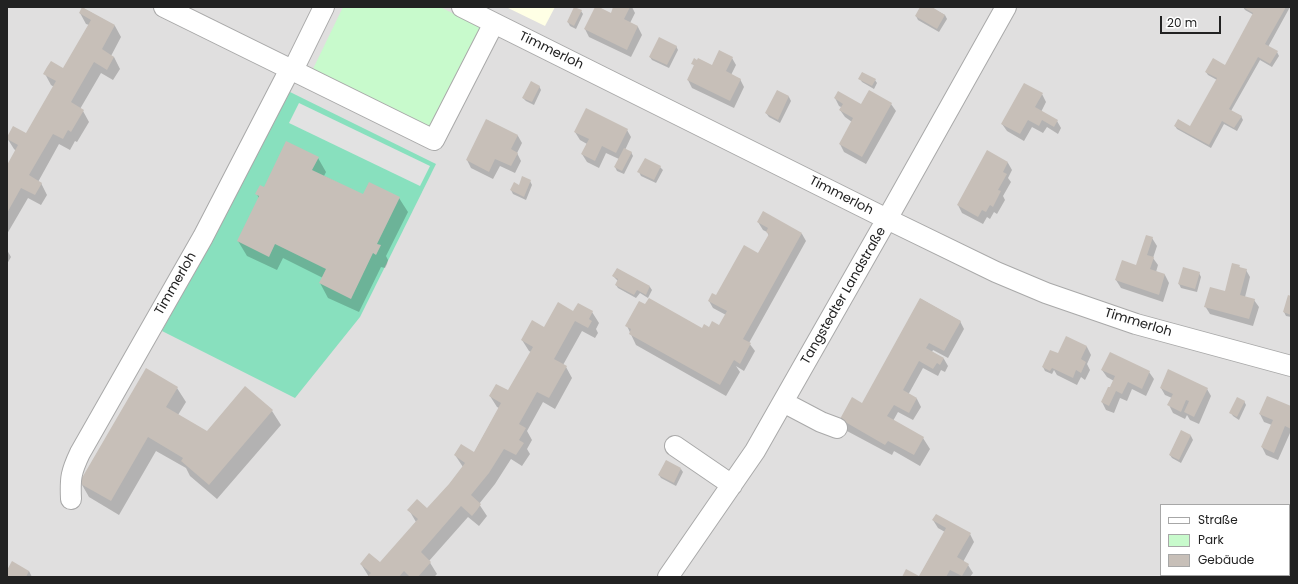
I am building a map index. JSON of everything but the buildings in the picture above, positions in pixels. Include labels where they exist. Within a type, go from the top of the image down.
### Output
[{"type":"street","points":[[164,7],[434,140],[494,23]]},
{"type":"street","name":"Timmerloh","points":[[71,500],[70,486],[72,472],[80,453],[203,237],[324,7]]},
{"type":"street","name":"Timmerloh","points":[[462,7],[996,272],[1046,292],[1136,324],[1291,366]]},
{"type":"street","name":"Tangstedter Landstraße","points":[[668,577],[756,451],[1006,7]]},
{"type":"street","points":[[783,402],[821,422],[837,428]]},
{"type":"street","points":[[675,446],[732,485]]},
{"type":"shaded area","points":[[7,7],[1291,7],[1291,577],[7,577]]},
{"type":"shaded area","points":[[506,7],[555,7],[545,26]]},
{"type":"shaded area","points":[[299,103],[430,166],[420,186],[289,123]]},
{"type":"green space","points":[[343,7],[440,7],[481,27],[428,131],[311,73]]},
{"type":"green space","points":[[288,91],[436,164],[360,317],[295,398],[162,331]]}]
